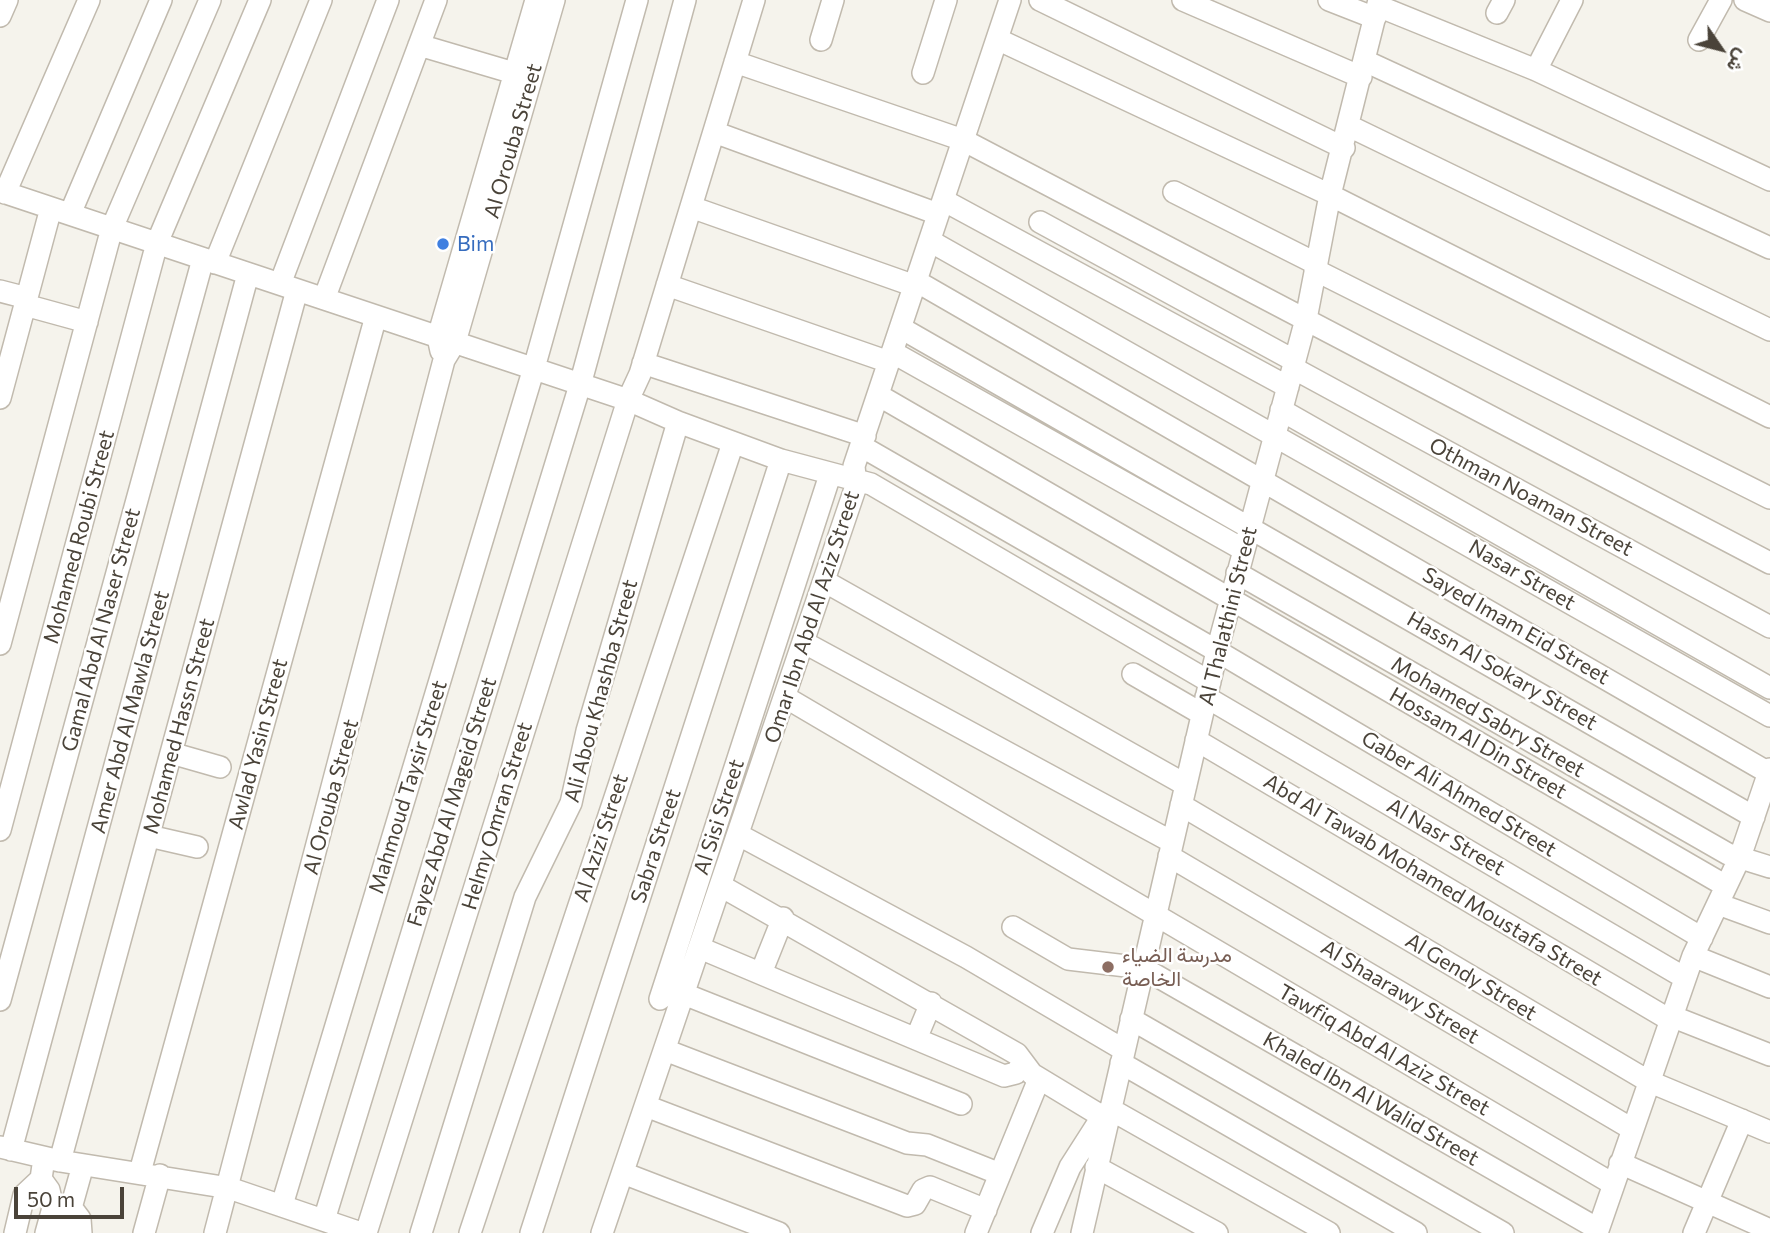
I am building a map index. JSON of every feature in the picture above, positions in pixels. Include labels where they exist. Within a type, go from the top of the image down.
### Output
[{"type":"street","points":[[0,16],[7,0]]},
{"type":"street","points":[[89,0],[3,192],[376,316],[446,346],[534,368],[628,400],[678,422],[781,460],[878,488],[1206,698]]},
{"type":"street","points":[[0,398],[5,358],[61,211],[161,0]]},
{"type":"street","points":[[0,644],[112,228],[210,0]]},
{"type":"street","points":[[157,243],[260,0]]},
{"type":"street","name":"Gamal Abd Al Naser Street","points":[[0,1000],[209,261],[321,0]]},
{"type":"street","name":"Mohamed Hassn Street","points":[[48,1166],[149,836],[288,287],[388,0]]},
{"type":"street","points":[[324,299],[436,0]]},
{"type":"street","name":"Al Orouba Street","points":[[215,1233],[229,1188],[514,73],[536,0]]},
{"type":"street","name":"Al Orouba Street","points":[[446,346],[554,0]]},
{"type":"street","name":"Mahmoud Taysir Street","points":[[282,1205],[534,368],[637,0]]},
{"type":"street","name":"Fayez Abd Al Mageid Street","points":[[329,1226],[580,385],[685,0]]},
{"type":"street","name":"Helmy Omran Street","points":[[366,1233],[628,400],[643,363],[754,0]]},
{"type":"street","points":[[821,40],[833,0]]},
{"type":"street","points":[[923,73],[946,0]]},
{"type":"street","name":"Omar Ibn Abd Al Aziz Street","points":[[604,1232],[857,482],[854,466],[1010,0]]},
{"type":"street","points":[[1040,0],[1344,148]]},
{"type":"street","points":[[1183,0],[1363,69],[1770,248]]},
{"type":"street","points":[[1329,0],[1377,8],[1536,70],[1770,180]]},
{"type":"street","points":[[1536,70],[1572,0]]},
{"type":"street","points":[[1699,40],[1721,0]]},
{"type":"street","points":[[1745,0],[1770,11]]},
{"type":"street","name":"Al Thalathini Street","points":[[1082,1233],[1106,1115],[1217,650],[1306,319],[1329,195],[1344,148],[1377,8]]},
{"type":"street","points":[[997,39],[1329,195],[1770,418]]},
{"type":"street","points":[[419,45],[514,73]]},
{"type":"street","points":[[735,62],[963,140],[1770,563]]},
{"type":"street","points":[[1349,126],[1770,330]]},
{"type":"street","points":[[714,132],[941,207],[1292,372]]},
{"type":"street","points":[[1174,192],[1770,498]]},
{"type":"street","name":"Sayed Imam Eid Street","points":[[691,207],[915,283],[1769,771]]},
{"type":"street","points":[[1040,222],[1292,372]]},
{"type":"street","name":"Nasar Street","points":[[930,241],[1770,716]]},
{"type":"street","name":"Mohamed Roubi Street","points":[[0,830],[157,243]]},
{"type":"street","name":"Amer Abd Al Mawla Street","points":[[6,1148],[248,274]]},
{"type":"street","points":[[667,285],[891,357],[1244,550]]},
{"type":"street","points":[[0,291],[87,322]]},
{"type":"street","name":"Awlad Yasin Street","points":[[145,1233],[150,1173],[376,316]]},
{"type":"street","name":"Hassn Al Sokary Street","points":[[901,328],[1754,817]]},
{"type":"street","name":"Gaber Ali Ahmed Street","points":[[643,363],[863,441],[1217,650],[1698,947],[1770,987]]},
{"type":"street","name":"Othman Noaman Street","points":[[1292,372],[1770,627]]},
{"type":"street","name":"Hossam Al Din Street","points":[[878,395],[1230,600],[1770,923]]},
{"type":"street","points":[[1281,410],[1770,688]]},
{"type":"street","name":"Ali Abou Khashba Street","points":[[421,1233],[525,897],[571,803],[587,731],[678,422]]},
{"type":"street","name":"Al Azizi Street","points":[[470,1233],[733,443]]},
{"type":"street","name":"Sabra Street","points":[[531,1233],[781,460]]},
{"type":"street","name":"Al Sisi Street","points":[[660,999],[830,475]]},
{"type":"street","name":"Mohamed Sabry Street","points":[[1237,573],[1728,853],[1770,867]]},
{"type":"street","name":"Al Gendy Street","points":[[824,581],[1183,795],[1648,1081],[1770,1132]]},
{"type":"street","name":"Al Shaarawy Street","points":[[803,642],[1171,849],[1632,1129]]},
{"type":"street","points":[[1133,674],[1206,698]]},
{"type":"street","name":"Tawfiq Abd Al Aziz Street","points":[[785,697],[1613,1184]]},
{"type":"street","name":"Al Nasr Street","points":[[1206,698],[1685,978]]},
{"type":"street","name":"Abd Al Tawab Mohamed Moustafa Street","points":[[1196,740],[1671,1018],[1770,1055]]},
{"type":"street","points":[[171,753],[220,767]]},
{"type":"street","points":[[1597,1231],[1685,978],[1766,795],[1769,771]]},
{"type":"street","points":[[739,835],[966,957],[1122,1057],[1416,1233]]},
{"type":"street","points":[[149,836],[197,847]]},
{"type":"street","points":[[721,886],[783,918],[1017,1054],[1022,1064],[1040,1079],[1329,1233]]},
{"type":"street","points":[[761,973],[783,918]]},
{"type":"street","points":[[1013,927],[1068,959],[1143,968]]},
{"type":"street","points":[[700,948],[1004,1076],[1016,1073],[1022,1064]]},
{"type":"street","name":"Khaled Ibn Al Walid Street","points":[[1143,968],[1597,1231]]},
{"type":"street","points":[[684,994],[961,1104]]},
{"type":"street","points":[[916,1039],[931,1003]]},
{"type":"street","points":[[1131,1019],[1503,1233]]},
{"type":"street","points":[[665,1050],[907,1143],[927,1145],[1000,1174]]},
{"type":"street","points":[[976,1233],[1040,1079]]},
{"type":"street","points":[[646,1106],[907,1206],[915,1204],[923,1191],[930,1187],[986,1210]]},
{"type":"street","points":[[1042,1233],[1070,1167],[1106,1115]]},
{"type":"street","points":[[1695,1233],[1742,1120]]},
{"type":"street","points":[[6,1148],[48,1166],[83,1165],[150,1173],[229,1188],[282,1205],[329,1226],[360,1233]]},
{"type":"street","points":[[1620,1163],[1770,1230]]},
{"type":"street","points":[[64,1233],[83,1165]]},
{"type":"street","points":[[15,1233],[24,1195],[48,1166]]},
{"type":"street","points":[[46,1233],[53,1208],[48,1166]]},
{"type":"street","points":[[1096,1167],[1186,1225],[1217,1233]]},
{"type":"street","points":[[623,1173],[779,1233]]},
{"type":"street","points":[[71,1207],[80,1219],[81,1233]]},
{"type":"place","name":"Bim","points":[[443,244]]},
{"type":"place","name":"مدرسة الضياء الخاصة","points":[[1108,967]]}]
